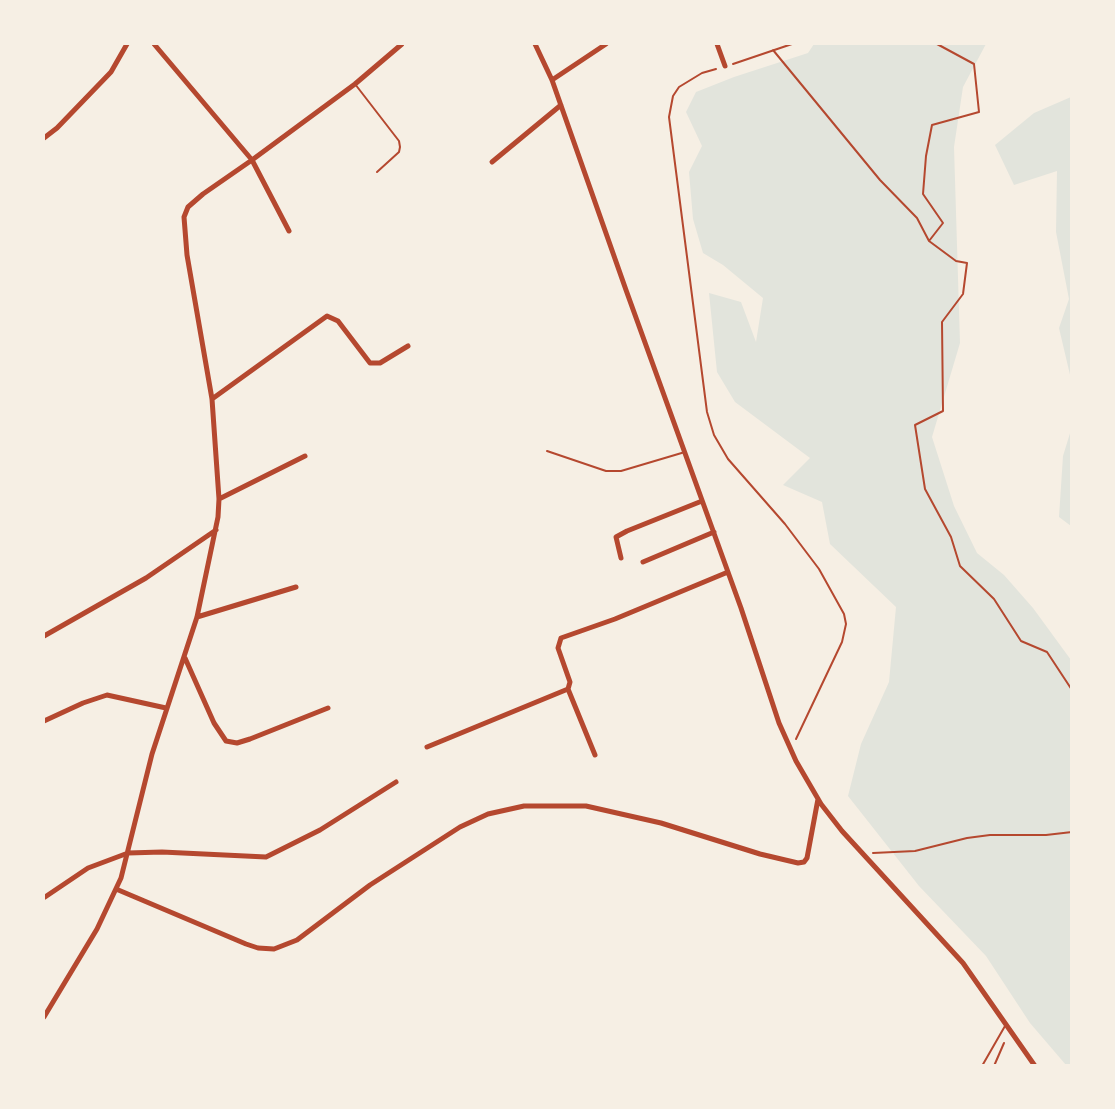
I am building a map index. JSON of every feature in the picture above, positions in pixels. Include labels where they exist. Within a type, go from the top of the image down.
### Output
[{"type":"street","points":[[44,138],[57,128],[111,72],[127,44]]},
{"type":"street","points":[[154,44],[252,160],[289,231]]},
{"type":"street","points":[[44,1017],[98,929],[116,889],[128,853],[152,754],[197,616],[216,530],[219,499],[212,399],[187,255],[184,217],[188,207],[203,194],[355,84],[402,44]]},
{"type":"street","points":[[535,44],[552,80],[714,532],[758,663],[791,749],[818,799],[862,854],[963,963],[1035,1065]]},
{"type":"street","points":[[552,80],[606,44]]},
{"type":"street","points":[[717,44],[725,66]]},
{"type":"street","points":[[492,162],[561,105]]},
{"type":"street","points":[[212,399],[327,316],[338,321],[369,363],[380,363],[408,346]]},
{"type":"street","points":[[219,499],[305,456]]},
{"type":"street","points":[[621,558],[616,537],[702,501]]},
{"type":"street","points":[[44,636],[146,578],[216,530]]},
{"type":"street","points":[[643,562],[714,532]]},
{"type":"street","points":[[595,755],[568,689],[570,682],[558,642],[561,638],[615,619],[728,572]]},
{"type":"street","points":[[197,616],[296,588]]},
{"type":"street","points":[[184,657],[213,723],[226,741],[237,743],[250,739],[328,708]]},
{"type":"street","points":[[427,747],[568,689]]},
{"type":"street","points":[[44,721],[82,703],[107,695],[166,708]]},
{"type":"street","points":[[45,897],[88,868],[128,853],[162,852],[266,857],[320,830],[396,782]]},
{"type":"street","points":[[116,889],[246,944],[274,950],[297,940],[370,885],[460,827],[488,814],[524,806],[586,806],[661,823],[760,854],[798,863],[804,862],[807,858],[818,799]]},
{"type":"lane","points":[[355,84],[399,141],[399,152],[377,172]]},
{"type":"lane","points":[[547,451],[606,471],[621,471],[685,452]]},
{"type":"lane","points":[[982,1065],[1008,1026]]},
{"type":"path","points":[[791,749],[842,642],[846,624],[844,614],[819,570],[785,524],[728,459],[714,435],[707,412],[669,117],[673,96],[679,87],[702,74],[792,44]]},
{"type":"path","points":[[929,241],[943,223],[923,194],[926,156],[932,125],[980,112],[974,64],[937,44]]},
{"type":"path","points":[[772,50],[880,180],[917,218],[929,241],[956,261],[967,263],[963,294],[942,322],[944,411],[915,425],[925,489],[951,537],[960,567],[994,598],[1021,641],[1047,652],[1071,690]]},
{"type":"path","points":[[862,854],[915,851],[967,838],[990,835],[1046,835],[1071,832]]},
{"type":"path","points":[[994,1065],[1008,1026]]},
{"type":"shaded area","points":[[814,44],[986,44],[963,87],[954,147],[960,343],[932,437],[954,506],[977,553],[1004,575],[1033,608],[1071,660],[1071,1065],[1066,1065],[1030,1023],[986,956],[919,886],[848,796],[861,744],[889,682],[896,607],[830,544],[822,502],[783,485],[810,458],[735,402],[717,372],[709,293],[741,302],[756,342],[763,298],[723,265],[703,253],[693,219],[689,172],[702,146],[686,112],[696,92],[808,53]]},
{"type":"shaded area","points":[[1071,97],[1071,379],[1059,328],[1069,299],[1056,232],[1057,171],[1014,185],[995,145],[1034,113]]},
{"type":"shaded area","points":[[1071,430],[1071,526],[1059,517],[1063,456]]}]
